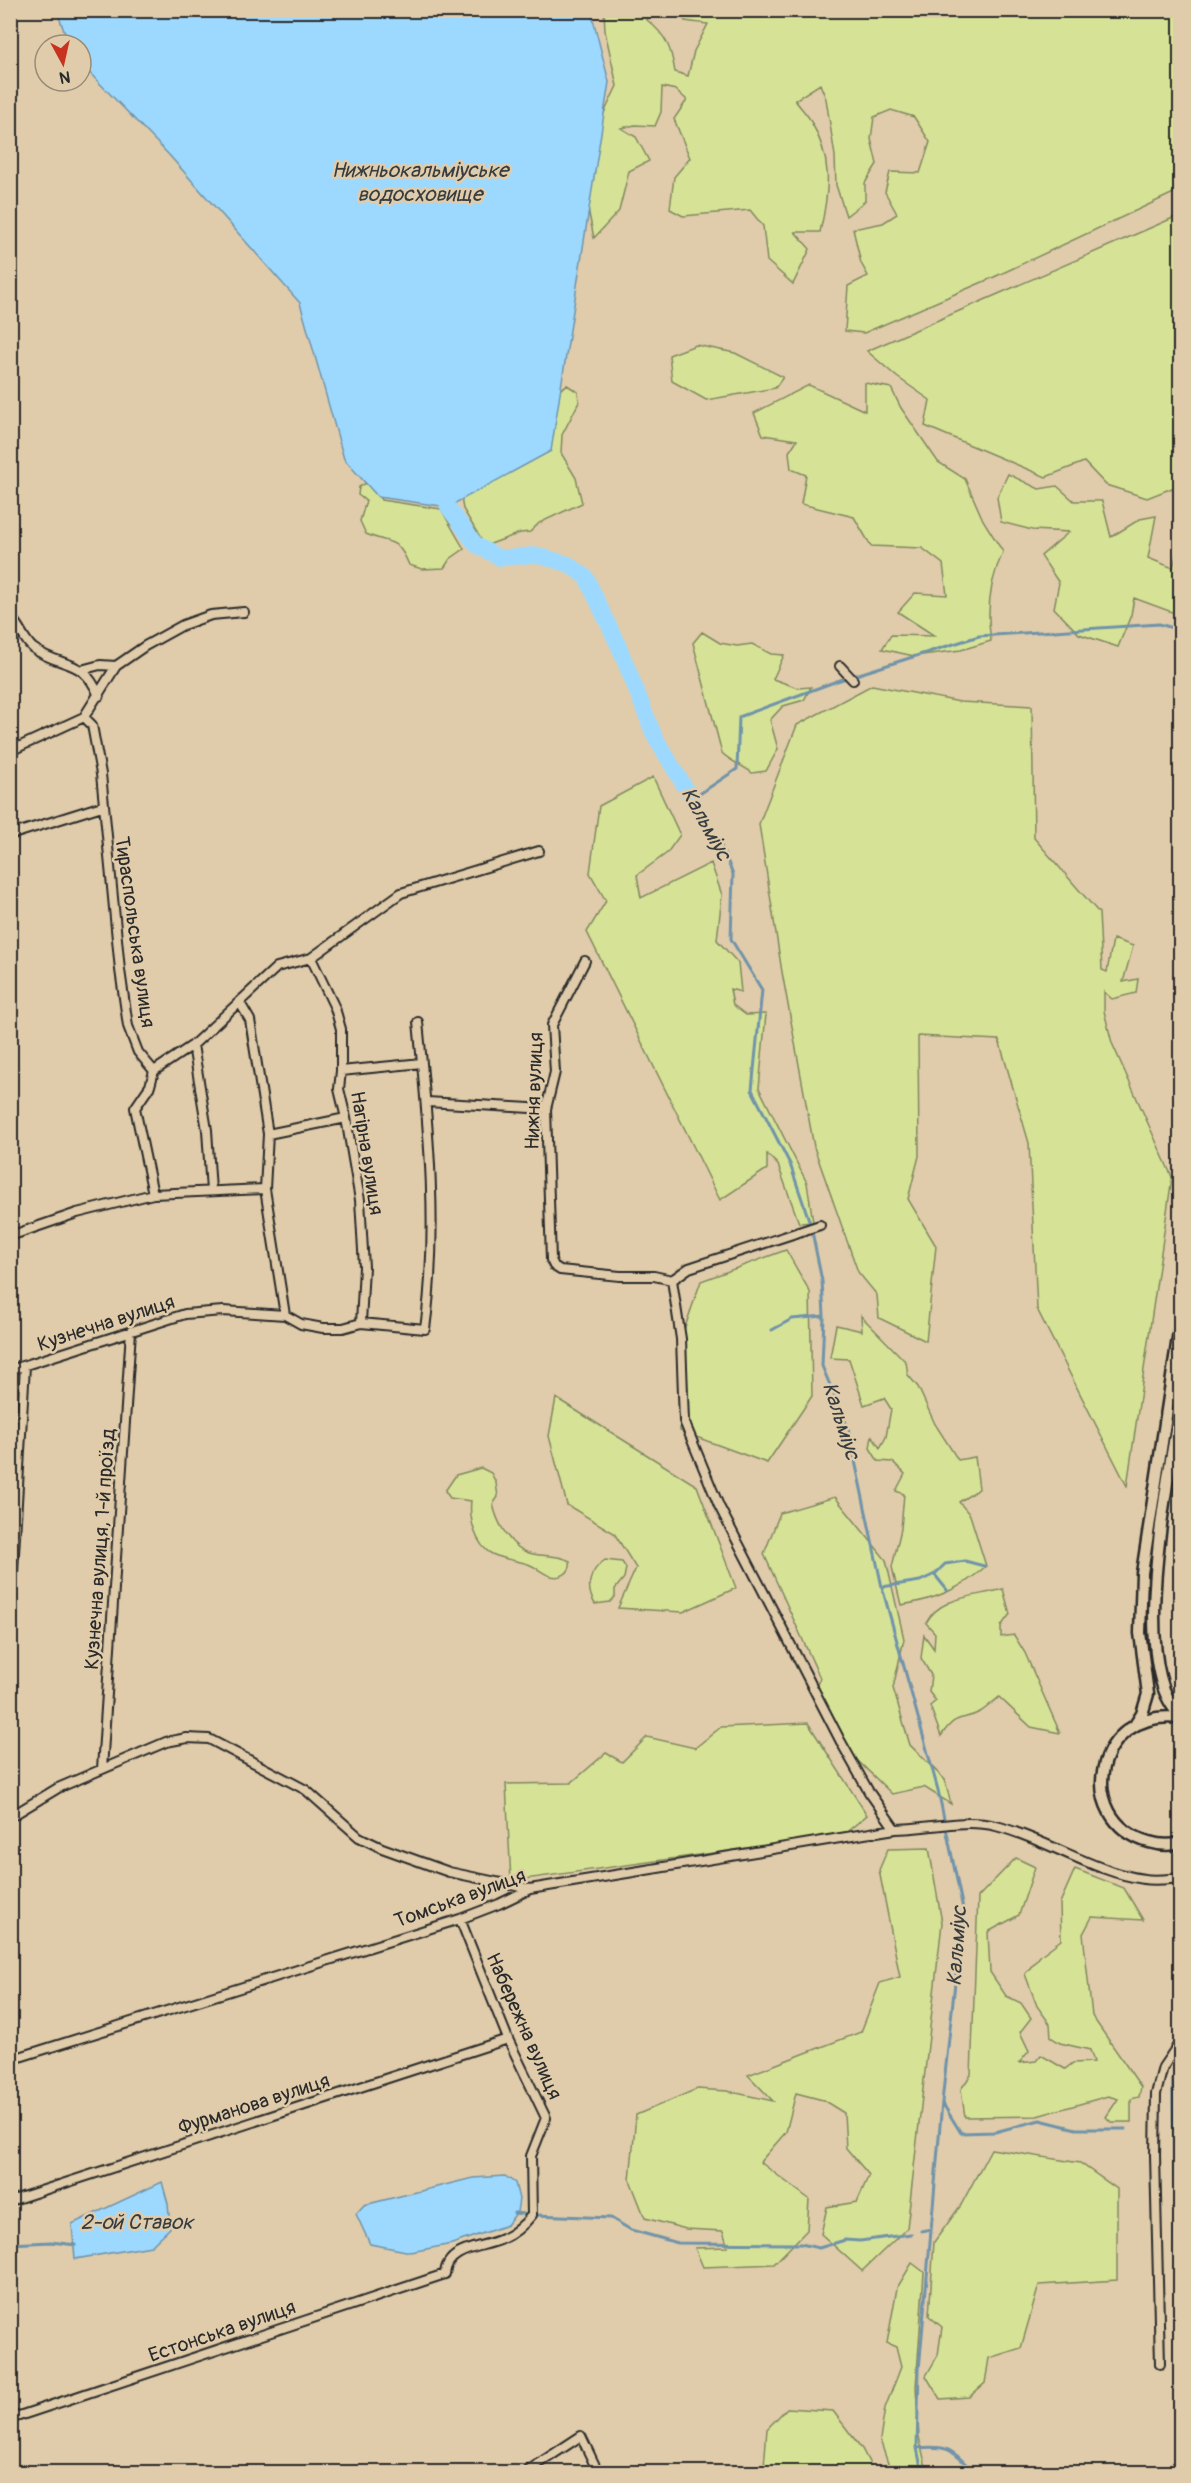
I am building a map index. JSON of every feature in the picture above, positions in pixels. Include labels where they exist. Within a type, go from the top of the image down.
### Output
[{"type":"main road","points":[[1180,1325],[1142,1573],[1140,1633],[1148,1694],[1142,1714],[1135,1725],[1121,1736],[1107,1758],[1102,1784],[1105,1801],[1119,1824],[1140,1840],[1157,1844],[1180,1843]]},
{"type":"main road","points":[[1180,1406],[1161,1534],[1154,1604],[1163,1688],[1180,1717]]},
{"type":"main road","points":[[1135,1725],[1157,1718],[1180,1717]]},
{"type":"street","points":[[10,752],[84,717],[116,666],[183,625],[211,615],[244,612]]},
{"type":"street","points":[[10,617],[31,647],[81,670],[90,677],[99,696]]},
{"type":"street","points":[[81,670],[90,666],[116,666]]},
{"type":"street","points":[[840,666],[854,680]]},
{"type":"street","name":"Тираспольська вулиця","points":[[84,717],[92,725],[96,746],[128,1026],[138,1052],[154,1071]]},
{"type":"street","points":[[10,835],[102,806]]},
{"type":"street","points":[[153,1194],[135,1108],[150,1086],[154,1071],[192,1045],[277,967],[311,958],[400,894],[539,851]]},
{"type":"street","name":"Нагірна вулиця","points":[[311,958],[335,1008],[341,1029],[342,1071],[339,1089],[360,1200],[364,1267],[361,1323]]},
{"type":"street","name":"Нижня вулиця","points":[[585,961],[552,1025],[555,1072],[546,1109],[551,1260],[560,1270],[620,1276],[654,1276],[672,1280]]},
{"type":"street","points":[[240,1003],[250,1020],[268,1134],[265,1189],[285,1315]]},
{"type":"street","points":[[418,1022],[427,1102],[546,1109]]},
{"type":"street","points":[[192,1045],[207,1130],[211,1191]]},
{"type":"street","points":[[342,1071],[422,1063]]},
{"type":"street","name":"Кузнечна вулиця","points":[[10,1370],[185,1314],[223,1311],[285,1315],[301,1324],[323,1328],[343,1328],[361,1323],[425,1329],[429,1298],[431,1180],[427,1102]]},
{"type":"street","points":[[268,1134],[346,1118]]},
{"type":"street","points":[[10,1236],[77,1213],[153,1194],[265,1189]]},
{"type":"street","points":[[820,1225],[802,1229],[689,1268],[672,1280],[681,1339],[684,1421],[719,1506],[738,1544],[841,1742],[869,1792],[895,1828]]},
{"type":"street","name":"Кузнечна вулиця, 1-й проїзд","points":[[102,1769],[131,1331]]},
{"type":"street","points":[[10,1622],[25,1366]]},
{"type":"street","points":[[10,1804],[13,1816],[58,1788],[166,1742],[209,1739],[306,1790],[359,1837],[382,1848],[449,1872],[530,1889]]},
{"type":"street","name":"Томська вулиця","points":[[10,2060],[460,1918],[530,1889],[895,1828],[916,1829],[971,1822],[1013,1831],[1132,1877],[1180,1878]]},
{"type":"street","name":"Набережна вулиця","points":[[445,2274],[446,2265],[452,2257],[501,2240],[521,2228],[531,2216],[531,2156],[546,2118],[507,2038],[460,1918]]},
{"type":"street","name":"Фурманова вулиця","points":[[10,2201],[507,2038]]},
{"type":"street","points":[[1160,2364],[1155,2155],[1156,2094],[1164,2067],[1180,2042]]},
{"type":"street","name":"Естонська вулиця","points":[[10,2419],[445,2274]]},
{"type":"street","points":[[526,2472],[581,2436],[598,2472]]},
{"type":"green space","points":[[604,11],[651,11],[647,20],[667,43],[675,72],[688,76],[694,51],[708,24],[685,21],[681,11],[1180,11],[1180,190],[992,278],[864,333],[845,331],[848,286],[868,276],[861,263],[853,229],[883,223],[897,214],[885,192],[890,172],[920,173],[930,142],[914,117],[891,110],[874,117],[871,139],[877,164],[865,183],[865,201],[846,216],[836,185],[835,156],[826,99],[820,84],[795,100],[817,133],[826,160],[827,188],[820,232],[795,232],[810,249],[793,284],[767,261],[763,226],[750,210],[683,216],[670,209],[674,177],[690,158],[674,119],[687,100],[676,90],[662,87],[661,112],[655,126],[635,125],[621,128],[636,137],[649,161],[629,171],[619,211],[594,238],[582,180],[595,132],[617,86],[605,31]]},
{"type":"green space","points":[[1180,215],[1180,485],[1147,498],[1106,485],[1084,462],[1046,477],[925,426],[930,400],[897,377],[867,351]]},
{"type":"green space","points":[[696,345],[735,353],[783,377],[775,388],[706,400],[672,381],[669,355]]},
{"type":"green space","points":[[865,383],[891,388],[901,408],[938,462],[965,479],[983,520],[1003,552],[990,595],[991,641],[961,650],[914,656],[882,649],[891,635],[935,636],[898,612],[915,593],[947,595],[943,564],[922,548],[871,546],[854,517],[801,504],[806,475],[791,469],[789,452],[797,440],[763,435],[754,413],[809,385],[865,411]]},
{"type":"green space","points":[[567,385],[578,392],[579,402],[562,435],[561,453],[576,478],[582,503],[539,523],[530,532],[520,533],[485,546],[463,509],[459,487],[548,397]]},
{"type":"green space","points":[[1008,474],[1039,489],[1057,486],[1074,501],[1102,501],[1111,537],[1140,519],[1156,516],[1148,558],[1173,568],[1180,540],[1180,615],[1134,598],[1131,615],[1118,647],[1079,634],[1054,608],[1059,583],[1041,556],[1069,532],[1032,530],[1001,522],[997,497]]},
{"type":"green space","points":[[370,481],[381,500],[441,509],[464,549],[450,559],[444,568],[422,569],[409,565],[397,545],[366,534],[360,521],[366,501],[358,495],[359,487]]},
{"type":"green space","points":[[702,632],[720,643],[737,646],[752,644],[771,654],[784,655],[773,679],[798,688],[811,687],[804,700],[783,706],[770,720],[778,749],[766,771],[752,773],[722,753],[693,643]]},
{"type":"green space","points":[[872,685],[960,702],[1032,706],[1034,838],[1099,913],[1102,970],[1107,972],[1113,939],[1133,946],[1123,982],[1138,979],[1136,993],[1112,999],[1104,992],[1104,1011],[1112,1043],[1172,1177],[1127,1486],[1037,1309],[1029,1143],[999,1040],[918,1036],[919,1156],[908,1199],[936,1246],[926,1341],[879,1318],[877,1295],[858,1272],[814,1147],[782,972],[759,824],[797,725]]},
{"type":"green space","points":[[653,777],[680,835],[667,853],[637,875],[641,898],[711,863],[722,895],[717,940],[738,963],[741,992],[730,989],[733,1005],[746,1015],[766,1014],[759,1088],[807,1183],[813,1222],[799,1223],[778,1165],[767,1154],[767,1169],[720,1200],[587,932],[606,901],[590,873],[599,806]]},
{"type":"green space","points":[[786,1250],[810,1292],[812,1396],[767,1463],[680,1431],[684,1330],[701,1281]]},
{"type":"green space","points":[[861,1316],[906,1362],[908,1375],[918,1387],[935,1424],[958,1460],[975,1457],[979,1489],[959,1502],[970,1515],[986,1566],[967,1581],[947,1592],[901,1605],[892,1567],[901,1529],[904,1494],[896,1491],[905,1474],[893,1462],[878,1461],[870,1448],[872,1436],[880,1448],[886,1437],[891,1409],[884,1398],[864,1405],[849,1359],[830,1358],[836,1325],[862,1331]]},
{"type":"green space","points":[[556,1398],[697,1486],[736,1588],[683,1612],[618,1608],[636,1568],[614,1533],[567,1505],[549,1436]]},
{"type":"green space","points":[[481,1468],[491,1473],[496,1483],[498,1497],[493,1504],[506,1535],[525,1551],[538,1555],[561,1557],[570,1561],[567,1572],[557,1577],[548,1575],[528,1564],[492,1554],[481,1544],[472,1523],[471,1501],[450,1498],[445,1491],[456,1475]]},
{"type":"green space","points":[[835,1497],[886,1560],[904,1639],[893,1688],[910,1745],[945,1780],[951,1804],[924,1787],[892,1794],[855,1758],[816,1686],[820,1678],[764,1554],[780,1513]]},
{"type":"green space","points":[[605,1560],[622,1562],[626,1568],[624,1578],[615,1589],[615,1597],[610,1602],[595,1604],[590,1592],[590,1580],[595,1569]]},
{"type":"green space","points":[[1003,1589],[1010,1614],[1001,1626],[1001,1637],[1014,1635],[1025,1653],[1060,1733],[1031,1727],[999,1697],[980,1712],[955,1720],[941,1736],[930,1706],[936,1701],[929,1692],[931,1675],[921,1658],[924,1635],[934,1649],[935,1633],[926,1623],[932,1614],[949,1602]]},
{"type":"green space","points":[[808,1723],[867,1815],[843,1835],[511,1881],[506,1784],[571,1783],[606,1753],[622,1762],[647,1737],[695,1748],[721,1727]]},
{"type":"green space","points":[[929,1848],[942,1923],[907,2228],[862,2271],[821,2234],[827,2207],[857,2202],[869,2175],[846,2148],[844,2113],[823,2100],[796,2093],[786,2132],[760,2162],[809,2199],[807,2230],[774,2264],[703,2267],[695,2248],[728,2247],[723,2231],[686,2229],[645,2218],[630,2180],[636,2115],[697,2089],[727,2091],[773,2101],[748,2075],[861,2032],[880,1983],[900,1977],[879,1870],[888,1849]]},
{"type":"green space","points":[[1016,1858],[1035,1867],[1019,1915],[988,1932],[990,1972],[1006,1996],[1021,2003],[1031,2018],[1020,2032],[1029,2051],[1019,2063],[1036,2061],[1041,2055],[1065,2069],[1073,2063],[1094,2062],[1090,2050],[1060,2043],[1051,2037],[1050,2024],[1037,2006],[1025,1974],[1041,1955],[1061,1940],[1060,1903],[1075,1869],[1124,1888],[1143,1920],[1092,1917],[1083,1934],[1092,2016],[1141,2087],[1139,2097],[1131,2099],[1131,2122],[1111,2122],[1106,2117],[1118,2099],[1108,2096],[1037,2116],[965,2117],[961,2089],[971,2075],[978,1897]]},
{"type":"green space","points":[[991,2149],[1080,2163],[1117,2189],[1117,2280],[1039,2285],[1021,2348],[989,2358],[985,2383],[969,2397],[940,2399],[926,2376],[938,2355],[942,2327],[929,2316],[934,2242],[961,2205]]},
{"type":"green space","points":[[912,2263],[924,2272],[916,2387],[919,2437],[927,2472],[891,2472],[880,2440],[885,2408],[901,2367],[896,2347],[887,2343],[897,2288]]},
{"type":"green space","points":[[787,2408],[833,2411],[862,2449],[874,2472],[759,2472],[764,2467],[767,2429]]},
{"type":"water","name":"Нижньокальміуське водосховище","points":[[57,11],[591,11],[609,82],[551,451],[448,507],[378,497],[344,459],[300,303],[169,155],[93,76],[93,33],[65,33]]},
{"type":"water","points":[[1180,2067],[1180,2346],[1176,2332],[1172,2080]]},
{"type":"water","points":[[505,2176],[515,2183],[519,2199],[517,2212],[507,2225],[452,2244],[411,2252],[370,2244],[356,2214],[364,2205],[473,2178]]},
{"type":"water","name":"2-ой Ставок","points":[[162,2182],[168,2204],[170,2228],[151,2246],[75,2259],[72,2224]]},
{"type":"waterway","name":"Кальміус","points":[[444,485],[448,507],[476,545],[500,558],[536,555],[568,564],[586,577],[620,649],[654,735],[692,799]]},
{"type":"waterway","name":"Кальміус","points":[[922,2472],[917,2448],[919,2370],[942,2102],[963,1909],[938,1790],[882,1587],[848,1428],[822,1366],[824,1316],[822,1281],[811,1226],[790,1164],[752,1090],[762,990],[731,939],[733,874],[721,846],[692,799],[737,769],[739,717],[837,681],[979,636],[1159,624],[1180,630]]},
{"type":"waterway","points":[[772,1330],[792,1319],[824,1316]]},
{"type":"waterway","points":[[882,1587],[920,1581],[935,1574],[945,1564],[965,1561],[984,1566]]},
{"type":"waterway","points":[[935,1575],[947,1590]]},
{"type":"waterway","points":[[943,2104],[961,2133],[995,2132],[1040,2120],[1076,2129],[1126,2129]]},
{"type":"waterway","points":[[514,2213],[524,2214]]},
{"type":"waterway","points":[[535,2215],[611,2218],[631,2230],[678,2243],[801,2244],[819,2248],[845,2240],[860,2241],[911,2234]]},
{"type":"waterway","points":[[921,2231],[931,2229]]},
{"type":"waterway","points":[[10,2244],[51,2242],[76,2245]]},
{"type":"waterway","points":[[917,2448],[944,2448],[955,2454],[974,2472]]}]
